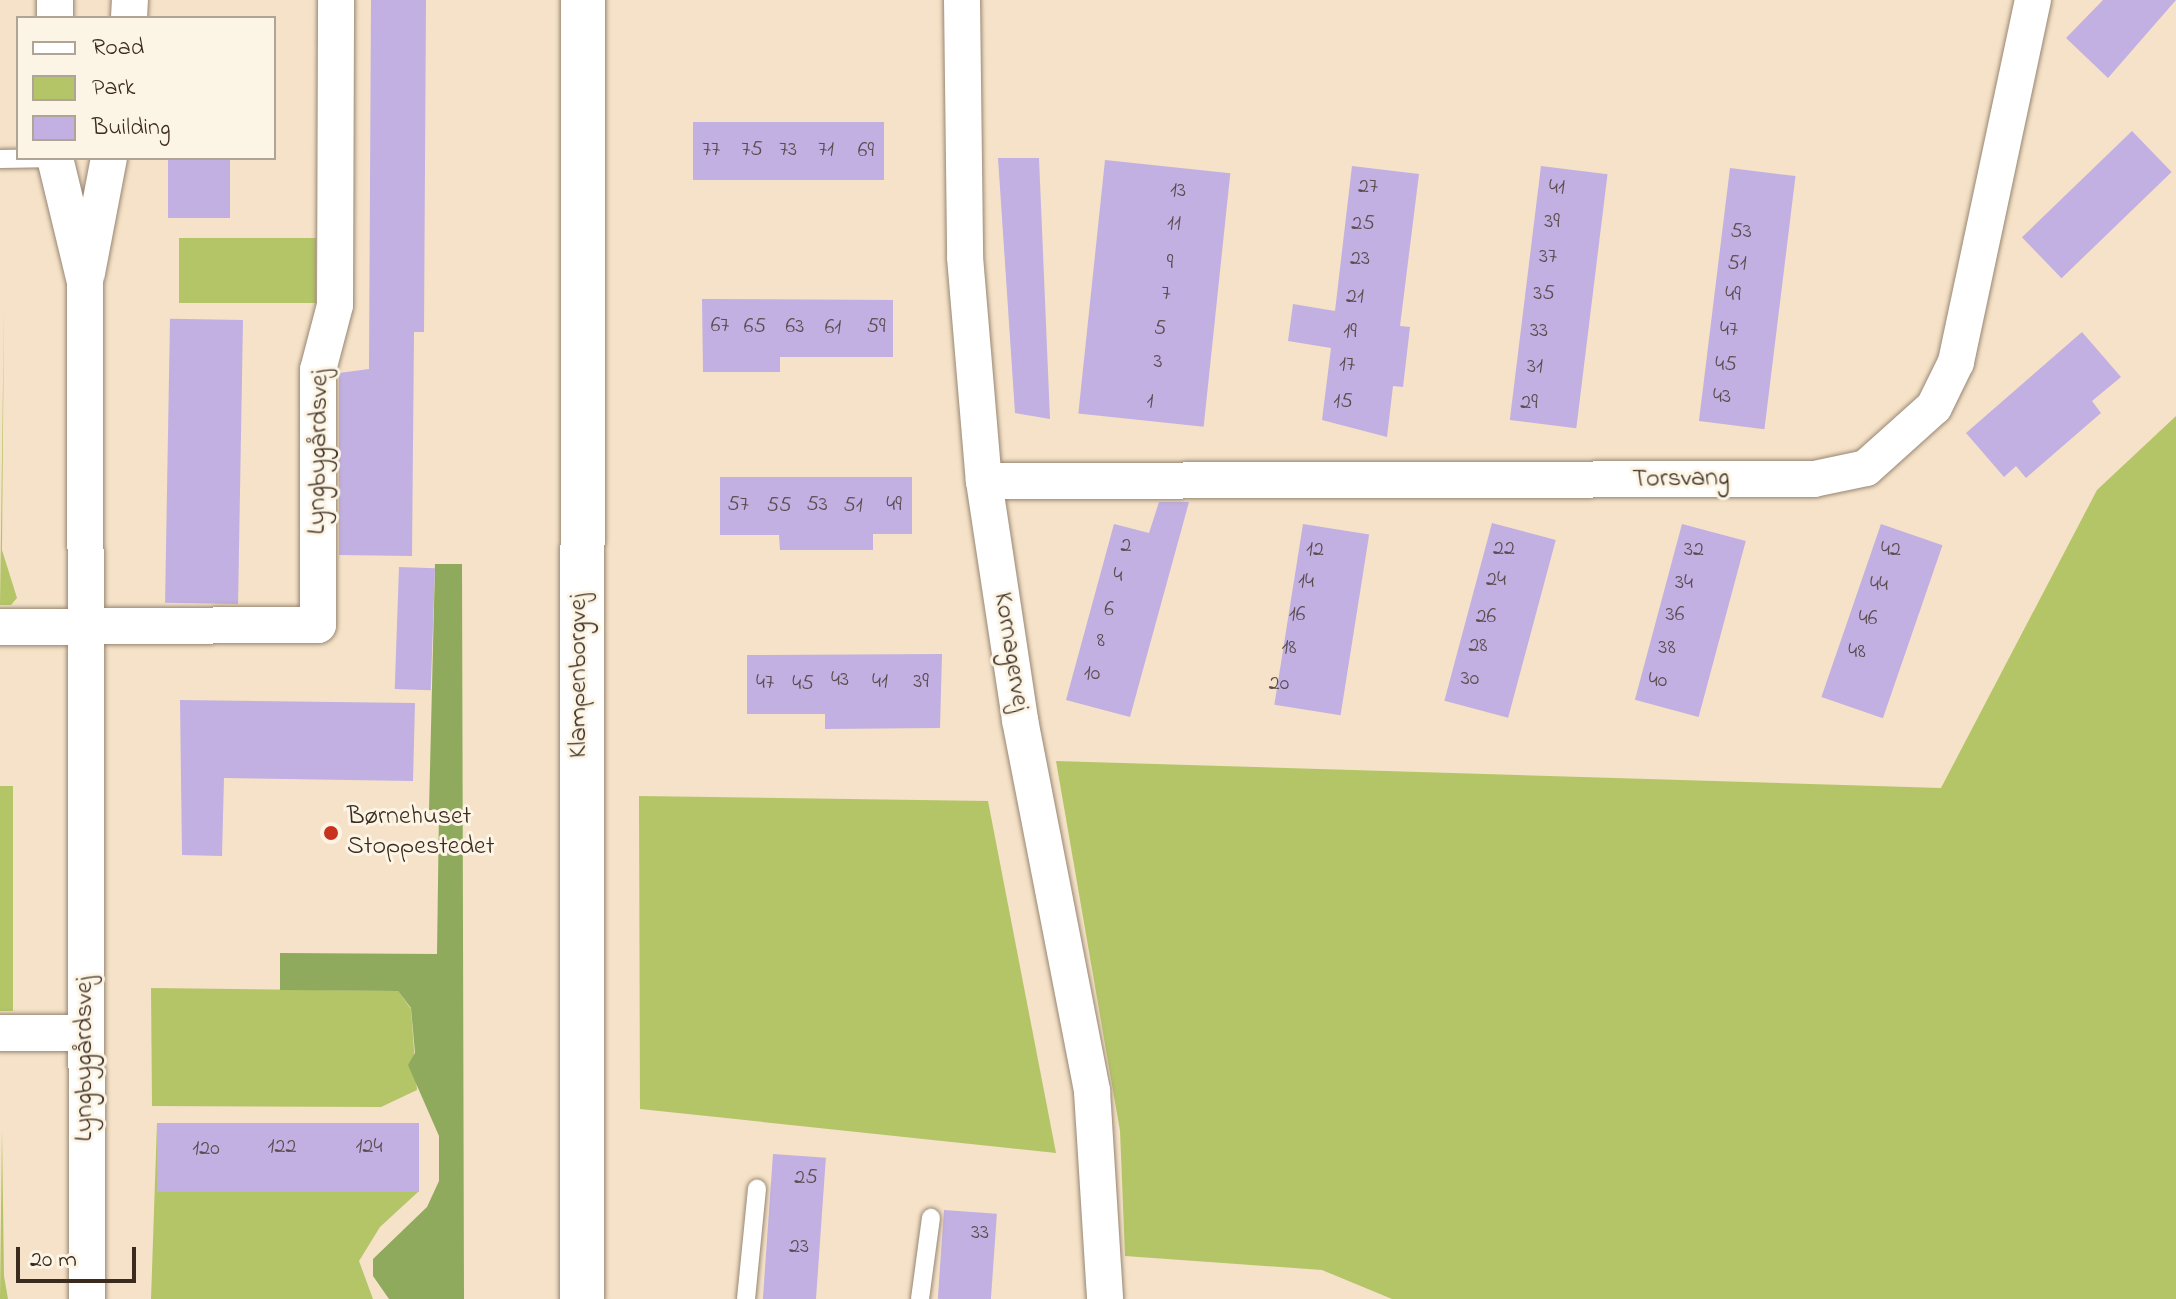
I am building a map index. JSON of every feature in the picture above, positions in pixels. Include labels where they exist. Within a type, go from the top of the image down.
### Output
[{"type":"street","name":"Lyngbygårdsvej","points":[[85,627],[318,625],[318,370],[335,305],[336,0]]},
{"type":"street","name":"Klampenborgvej","points":[[570,0],[582,53]]},
{"type":"street","name":"Klampenborgvej","points":[[582,1299],[583,0]]},
{"type":"street","name":"Kornagervej","points":[[962,0],[965,257],[984,481],[1018,711],[1092,1091],[1105,1299]]},
{"type":"street","name":"Torsvang","points":[[984,481],[1814,479],[1866,468],[1934,407],[1956,362],[2033,0]]},
{"type":"street","name":"Lyngbygårdsvej","points":[[56,160],[85,282]]},
{"type":"street","name":"Lyngbygårdsvej","points":[[87,1299],[85,282],[109,160]]},
{"type":"street","points":[[0,627],[85,627]]},
{"type":"street","points":[[0,1033],[85,1033]]},
{"type":"lane","points":[[746,1299],[757,1189]]},
{"type":"lane","points":[[920,1299],[931,1218]]},
{"type":"green space","points":[[179,238],[316,238],[316,303],[179,303]]},
{"type":"green space","points":[[4,308],[2,550],[17,598],[11,605],[0,605]]},
{"type":"green space","points":[[2176,416],[2176,1299],[1392,1299],[1322,1270],[1125,1256],[1120,1131],[1056,761],[1941,788],[2097,490]]},
{"type":"green space","points":[[435,564],[462,564],[464,1299],[389,1299],[373,1276],[373,1259],[427,1207],[439,1181],[439,1136],[408,1065],[415,1053],[411,1008],[398,991],[280,990],[280,953],[437,954],[439,810],[429,810]]},
{"type":"green space","points":[[0,786],[13,786],[13,1011],[0,1011]]},
{"type":"green space","points":[[639,796],[988,801],[1056,1153],[640,1109]]},
{"type":"green space","points":[[151,988],[398,991],[411,1009],[417,1090],[381,1107],[152,1106]]},
{"type":"green space","points":[[157,1123],[157,1192],[418,1192],[380,1227],[359,1261],[373,1299],[151,1299]]},
{"type":"green space","points":[[2,1129],[4,1276],[8,1299],[0,1299]]},
{"type":"building","points":[[371,0],[426,0],[424,332],[414,332],[412,556],[339,555],[339,373],[369,369]]},
{"type":"building","points":[[2103,0],[2176,0],[2108,78],[2066,38]]},
{"type":"building","points":[[693,122],[884,122],[884,180],[693,180]]},
{"type":"building","points":[[2132,131],[2172,172],[2062,278],[2022,237]]},
{"type":"building","points":[[998,158],[1039,158],[1050,419],[1015,413]]},
{"type":"building","points":[[168,160],[230,160],[230,218],[168,218]]},
{"type":"building","points":[[1105,160],[1230,173],[1204,427],[1078,414]]},
{"type":"building","points":[[1352,166],[1419,174],[1400,326],[1410,327],[1403,387],[1393,386],[1387,437],[1322,420],[1331,348],[1288,341],[1293,304],[1335,311]]},
{"type":"building","points":[[1541,166],[1608,174],[1576,428],[1510,420]]},
{"type":"building","points":[[1730,168],[1796,176],[1764,429],[1699,421]]},
{"type":"building","points":[[702,299],[893,300],[893,357],[780,357],[780,372],[703,372]]},
{"type":"building","points":[[170,319],[243,320],[238,604],[165,603]]},
{"type":"building","points":[[2082,332],[2121,377],[2092,401],[2101,413],[2026,478],[2016,466],[2004,477],[1966,433]]},
{"type":"building","points":[[720,477],[912,477],[912,534],[873,534],[873,550],[780,550],[779,535],[720,535]]},
{"type":"building","points":[[1159,502],[1189,502],[1130,717],[1066,700],[1114,524],[1149,533]]},
{"type":"building","points":[[1492,523],[1556,540],[1508,718],[1444,701]]},
{"type":"building","points":[[1303,524],[1369,534],[1341,715],[1274,705]]},
{"type":"building","points":[[1682,524],[1746,541],[1699,717],[1635,700]]},
{"type":"building","points":[[1881,524],[1942,545],[1883,718],[1821,697]]},
{"type":"building","points":[[399,567],[435,568],[431,690],[395,689]]},
{"type":"building","points":[[942,654],[940,728],[825,729],[825,714],[747,714],[747,655]]},
{"type":"building","points":[[180,700],[415,703],[413,781],[224,778],[222,856],[182,855]]},
{"type":"building","points":[[157,1123],[419,1123],[419,1192],[157,1192]]},
{"type":"building","points":[[773,1154],[826,1158],[816,1299],[763,1299]]},
{"type":"building","points":[[944,1210],[997,1214],[991,1299],[938,1299]]},
{"type":"place","name":"Børnehuset Stoppestedet","points":[[331,833]]}]
